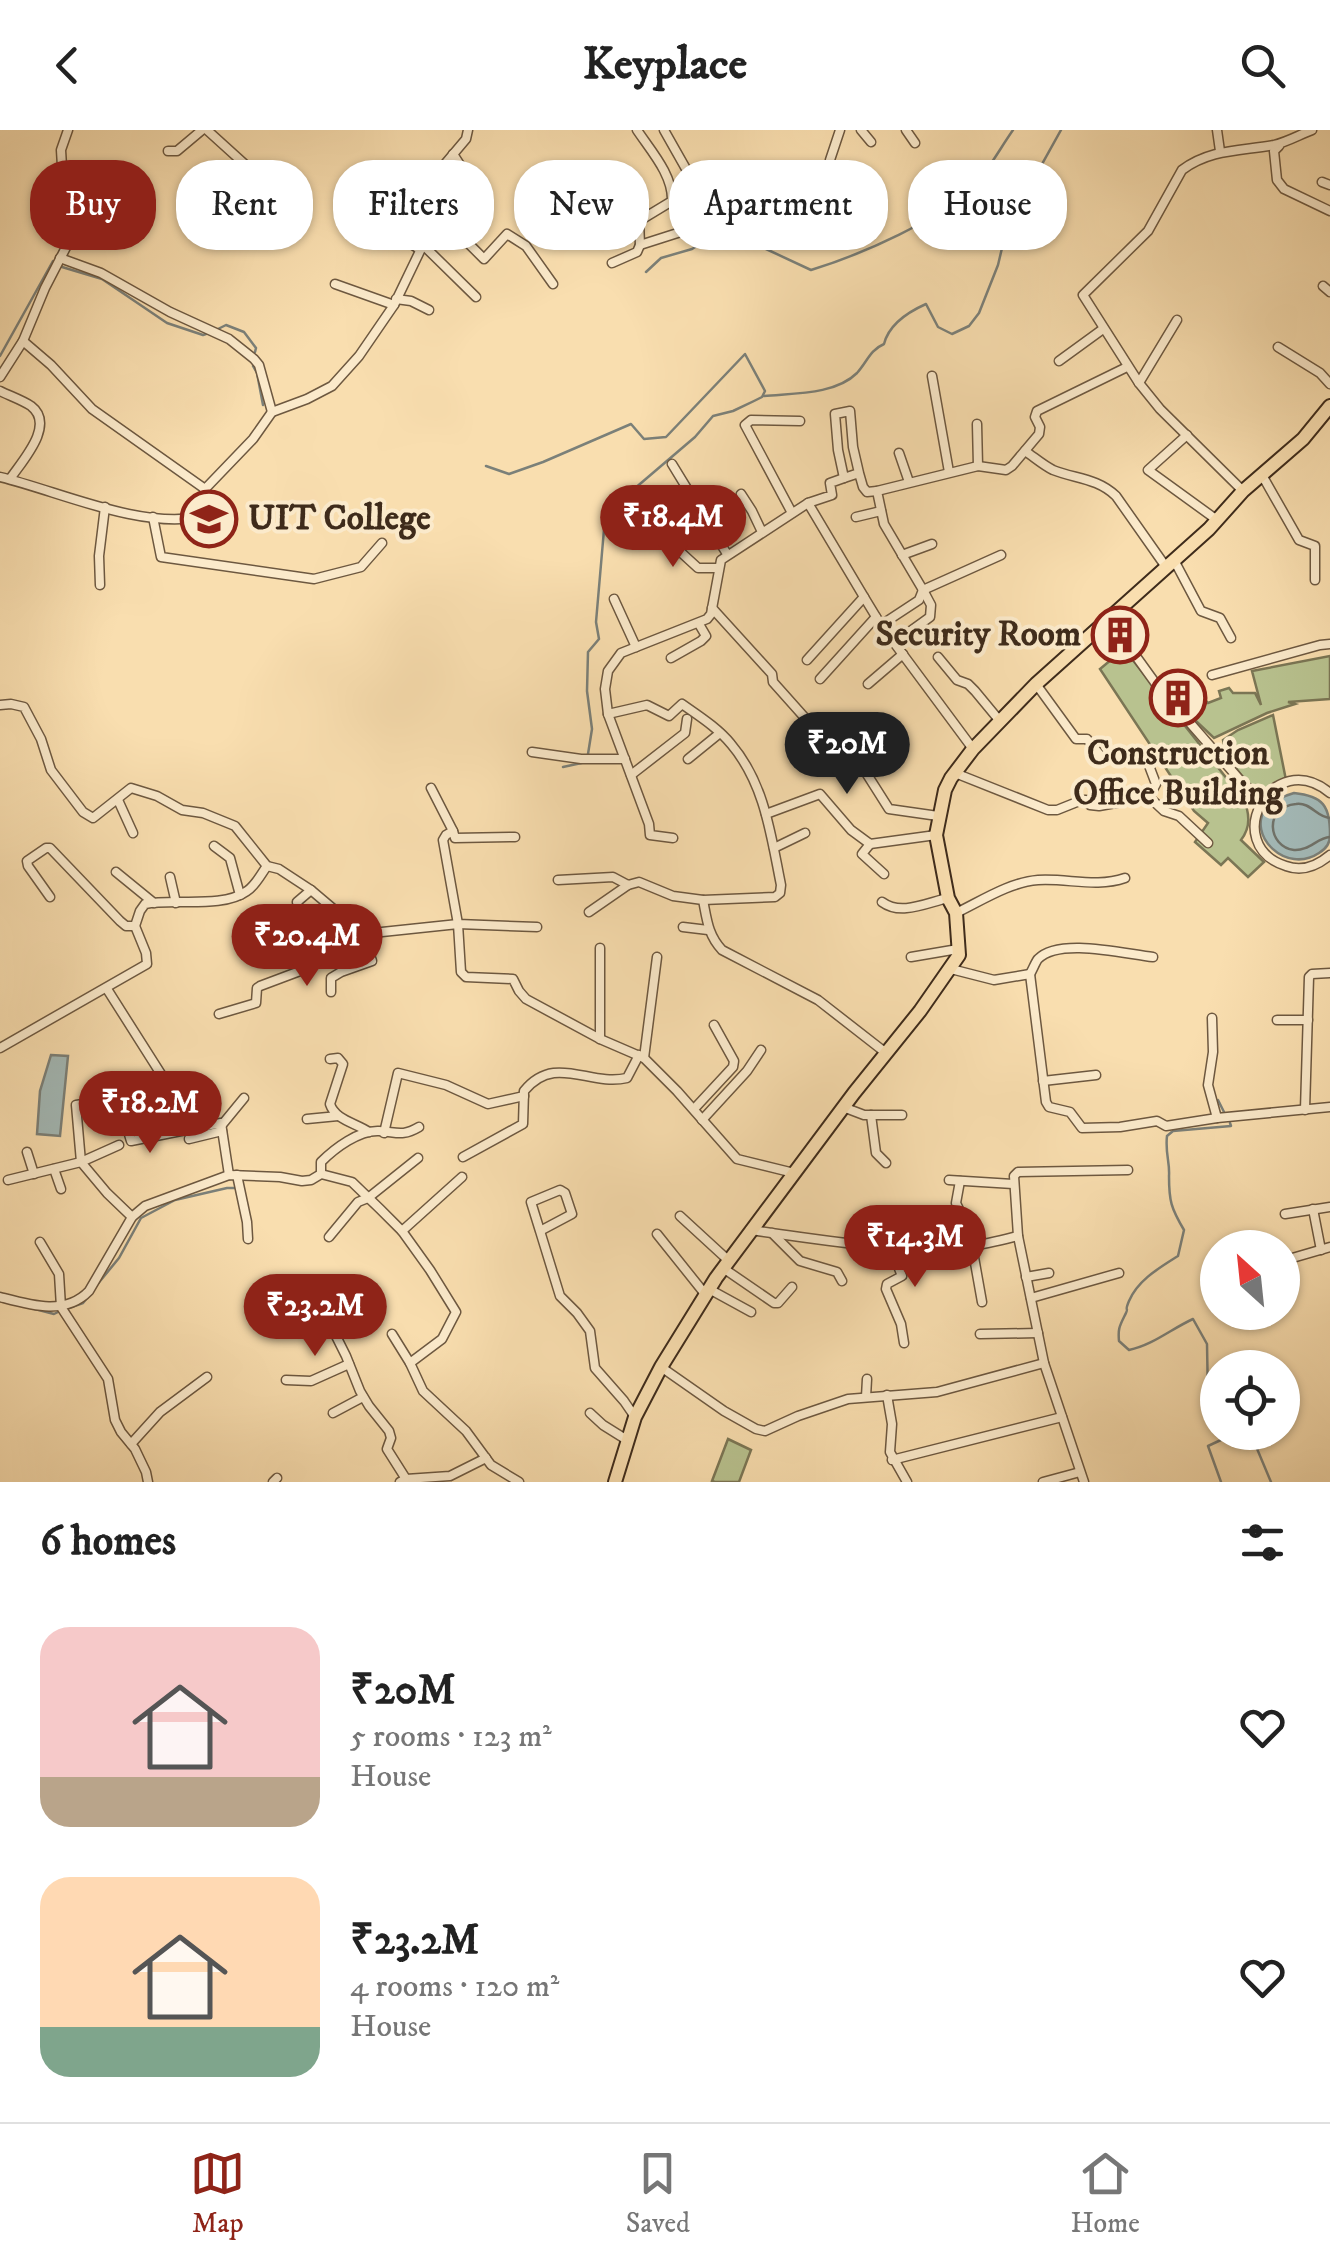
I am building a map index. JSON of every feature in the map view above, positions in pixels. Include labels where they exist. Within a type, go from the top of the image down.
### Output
[{"type":"main road","points":[[615,1482],[635,1417],[660,1367],[707,1292],[843,1107],[951,970],[958,955],[956,913],[948,898],[936,835],[945,790],[955,773],[999,720],[1303,439],[1330,406]]},
{"type":"street","points":[[0,378],[23,341],[76,228],[76,209],[63,183],[61,150],[68,130]]},
{"type":"street","points":[[168,151],[177,151],[205,130],[239,160]]},
{"type":"street","points":[[637,130],[665,174],[673,197],[649,215]]},
{"type":"street","points":[[649,242],[686,230],[692,224],[694,183],[664,130]]},
{"type":"street","points":[[830,160],[840,130]]},
{"type":"street","points":[[861,130],[872,142]]},
{"type":"street","points":[[906,130],[915,142]]},
{"type":"street","points":[[1216,130],[1220,151]]},
{"type":"street","points":[[1243,491],[1139,383],[1084,299],[1084,291],[1148,231],[1182,170],[1220,151],[1282,143],[1312,130]]},
{"type":"street","points":[[448,160],[471,131]]},
{"type":"street","points":[[1282,143],[1274,151],[1278,180],[1284,190],[1330,211]]},
{"type":"street","points":[[453,154],[457,160]]},
{"type":"street","points":[[484,260],[507,234],[526,246],[554,284]]},
{"type":"street","points":[[0,476],[152,517],[180,521],[199,518],[204,488],[253,439],[272,412],[332,386],[359,356],[395,302],[419,250]]},
{"type":"street","points":[[425,250],[476,297]]},
{"type":"street","points":[[474,250],[493,270]]},
{"type":"street","points":[[612,262],[639,250]]},
{"type":"street","points":[[60,258],[101,273],[170,312],[230,339],[259,365],[272,412]]},
{"type":"street","points":[[335,284],[395,302],[411,301],[429,310]]},
{"type":"street","points":[[1139,383],[1177,320]]},
{"type":"street","points":[[1059,362],[1103,330]]},
{"type":"street","points":[[23,341],[92,410],[204,488]]},
{"type":"street","points":[[1278,346],[1330,384]]},
{"type":"street","points":[[844,478],[835,414],[850,411],[853,448],[867,492],[978,466],[1006,470],[1041,431],[1037,411],[1127,366]]},
{"type":"street","points":[[932,376],[950,472]]},
{"type":"street","points":[[0,391],[32,406],[41,424],[39,434],[10,479]]},
{"type":"street","points":[[792,513],[745,425],[751,420],[800,421]]},
{"type":"street","points":[[977,424],[978,466]]},
{"type":"street","points":[[1187,435],[1148,470],[1217,520]]},
{"type":"street","points":[[1025,450],[1048,468],[1108,488],[1170,564],[1201,611],[1220,618],[1231,638]]},
{"type":"street","points":[[899,453],[909,482]]},
{"type":"street","points":[[672,464],[727,554]]},
{"type":"street","points":[[673,838],[650,835],[608,714],[608,671],[621,654],[699,624],[712,614],[718,568],[727,554],[808,503],[832,495],[830,484],[859,473]]},
{"type":"street","points":[[1262,474],[1299,540],[1315,546],[1315,580]]},
{"type":"street","points":[[877,491],[884,524],[931,605],[930,617],[894,643]]},
{"type":"street","points":[[741,494],[762,532]]},
{"type":"street","points":[[808,503],[878,621],[972,749]]},
{"type":"street","points":[[100,585],[98,556],[105,507]]},
{"type":"street","points":[[856,517],[881,511]]},
{"type":"street","points":[[152,517],[161,557],[314,579],[361,567],[382,543]]},
{"type":"street","points":[[635,528],[662,535],[698,568],[718,568]]},
{"type":"street","points":[[902,555],[932,544]]},
{"type":"street","points":[[820,679],[878,621],[919,600],[923,590],[1001,555]]},
{"type":"street","points":[[807,660],[864,596]]},
{"type":"street","points":[[614,599],[636,646]]},
{"type":"street","points":[[712,608],[814,728],[838,737],[856,757],[890,809],[938,816]]},
{"type":"street","points":[[1106,621],[1260,803]]},
{"type":"street","points":[[671,658],[706,636],[699,624]]},
{"type":"street","points":[[1212,675],[1330,644]]},
{"type":"street","points":[[868,684],[903,654]]},
{"type":"street","points":[[938,657],[999,720]]},
{"type":"street","points":[[1036,684],[1076,739],[1087,739],[1104,760],[1145,754],[1156,784],[1149,797]]},
{"type":"street","points":[[589,912],[628,885],[639,882],[673,896],[703,900],[775,897],[780,893],[774,848],[754,777],[731,744],[682,704],[669,716]]},
{"type":"street","points":[[0,705],[24,708],[41,738],[52,770],[83,812],[94,818],[131,788],[182,810],[235,826],[267,866],[279,869],[311,890],[363,934],[372,961],[331,978],[330,992]]},
{"type":"street","points":[[608,714],[647,705],[669,716],[711,726]]},
{"type":"street","points":[[631,775],[685,734],[687,719]]},
{"type":"street","points":[[688,759],[720,733]]},
{"type":"street","points":[[532,752],[582,759],[625,759]]},
{"type":"street","points":[[955,773],[1048,810],[1082,800],[1100,806],[1149,797]]},
{"type":"street","points":[[1330,793],[1311,782],[1277,786],[1260,803],[1254,827],[1263,851],[1283,866],[1314,866],[1330,856]]},
{"type":"street","points":[[432,788],[456,838],[515,837]]},
{"type":"street","points":[[766,814],[820,794],[851,830],[870,844]]},
{"type":"street","points":[[1149,797],[1164,811],[1180,816],[1208,843]]},
{"type":"street","points":[[118,800],[133,833]]},
{"type":"street","points":[[454,831],[442,840],[458,924],[461,972],[466,977],[513,979],[526,999],[641,1057],[737,1159],[794,1174]]},
{"type":"street","points":[[774,848],[804,833]]},
{"type":"street","points":[[884,874],[862,854],[870,844],[936,835]]},
{"type":"street","points":[[214,846],[230,858],[240,894]]},
{"type":"street","points":[[50,897],[28,866],[28,861],[46,848],[126,926],[136,926]]},
{"type":"street","points":[[0,1048],[147,964],[136,926],[146,904],[240,894],[267,866]]},
{"type":"street","points":[[116,872],[154,902]]},
{"type":"street","points":[[558,880],[613,877],[628,885]]},
{"type":"street","points":[[170,878],[176,902]]},
{"type":"street","points":[[956,913],[1012,886],[1036,880],[1087,884],[1126,878]]},
{"type":"street","points":[[219,1014],[256,1003],[260,986],[308,968],[297,902],[311,890]]},
{"type":"street","points":[[882,902],[892,909],[948,898]]},
{"type":"street","points":[[703,900],[708,930],[722,950],[810,996],[886,1053]]},
{"type":"street","points":[[304,936],[342,916]]},
{"type":"street","points":[[363,934],[458,924],[536,927]]},
{"type":"street","points":[[683,928],[708,930]]},
{"type":"street","points":[[1153,957],[1070,946],[1037,960],[1030,974],[1046,1102],[1050,1106],[1070,1112],[1082,1128],[1157,1121],[1166,1126],[1330,1107]]},
{"type":"street","points":[[600,948],[600,1039]]},
{"type":"street","points":[[912,957],[958,949]]},
{"type":"street","points":[[463,1157],[523,1124],[524,1092],[534,1080],[556,1072],[626,1078],[641,1057],[657,957]]},
{"type":"street","points":[[951,970],[994,980],[1030,974]]},
{"type":"street","points":[[1304,1110],[1310,975],[1330,973]]},
{"type":"street","points":[[810,996],[813,984]]},
{"type":"street","points":[[107,989],[166,1082]]},
{"type":"street","points":[[1212,1018],[1213,1052],[1208,1085],[1217,1118]]},
{"type":"street","points":[[1276,1020],[1308,1020]]},
{"type":"street","points":[[694,1109],[734,1062],[714,1025]]},
{"type":"street","points":[[702,1120],[748,1071],[762,1050]]},
{"type":"street","points":[[330,1059],[338,1058],[343,1064],[330,1104],[338,1116],[369,1132],[407,1134],[419,1128]]},
{"type":"street","points":[[384,1133],[398,1073],[446,1085],[488,1104],[524,1096]]},
{"type":"street","points":[[1043,1082],[1096,1075]]},
{"type":"street","points":[[189,1139],[222,1128],[244,1098]]},
{"type":"street","points":[[132,1217],[81,1162],[76,1105],[104,1100],[113,1119],[125,1122],[131,1140],[219,1123],[248,1238]]},
{"type":"street","points":[[843,1107],[871,1116],[902,1115]]},
{"type":"street","points":[[308,1119],[338,1116]]},
{"type":"street","points":[[871,1116],[876,1153],[886,1163]]},
{"type":"street","points":[[322,1174],[322,1162],[331,1152],[369,1132]]},
{"type":"street","points":[[8,1180],[81,1162],[118,1145]]},
{"type":"street","points":[[27,1152],[34,1174]]},
{"type":"street","points":[[329,1237],[358,1202],[418,1158]]},
{"type":"street","points":[[54,1169],[62,1189]]},
{"type":"street","points":[[1084,1482],[1044,1363],[1018,1236],[1014,1176],[1018,1172],[1128,1170]]},
{"type":"street","points":[[0,1296],[61,1308],[89,1291],[132,1217],[145,1206],[233,1175],[312,1180],[322,1174],[352,1182],[402,1231],[456,1312],[442,1339],[410,1363]]},
{"type":"street","points":[[402,1231],[462,1177]]},
{"type":"street","points":[[949,1180],[1013,1184]]},
{"type":"street","points":[[960,1180],[956,1203],[963,1218]]},
{"type":"street","points":[[572,1214],[560,1190],[531,1202],[560,1296],[590,1332],[595,1368],[635,1417]]},
{"type":"street","points":[[1285,1214],[1330,1207]]},
{"type":"street","points":[[1300,1256],[1325,1248],[1313,1209]]},
{"type":"street","points":[[540,1231],[582,1211]]},
{"type":"street","points":[[680,1216],[726,1265],[774,1303],[792,1286]]},
{"type":"street","points":[[750,1230],[938,1248],[972,1246],[1018,1236]]},
{"type":"street","points":[[772,1233],[800,1262],[837,1272],[842,1281]]},
{"type":"street","points":[[657,1234],[707,1292],[751,1312]]},
{"type":"street","points":[[40,1242],[59,1274],[61,1308],[103,1369],[114,1420],[131,1444],[148,1482]]},
{"type":"street","points":[[890,1246],[902,1276],[888,1284],[886,1290],[901,1324],[904,1343]]},
{"type":"street","points":[[972,1246],[982,1302]]},
{"type":"street","points":[[1026,1277],[1049,1273]]},
{"type":"street","points":[[1030,1298],[1119,1273]]},
{"type":"street","points":[[338,1300],[326,1316],[364,1396],[389,1432],[387,1449],[405,1474],[403,1481],[450,1476],[486,1458]]},
{"type":"street","points":[[980,1334],[1038,1333]]},
{"type":"street","points":[[392,1334],[423,1392],[466,1432],[491,1465],[519,1482]]},
{"type":"street","points":[[660,1367],[724,1411],[756,1430],[765,1431],[848,1399],[936,1392],[1044,1363]]},
{"type":"street","points":[[286,1380],[311,1381],[350,1364]]},
{"type":"street","points":[[131,1444],[160,1412],[207,1377]]},
{"type":"street","points":[[866,1397],[867,1379]]},
{"type":"street","points":[[333,1413],[364,1396]]},
{"type":"street","points":[[886,1396],[892,1424],[890,1452],[907,1482]]},
{"type":"street","points":[[590,1413],[627,1440]]},
{"type":"street","points":[[892,1460],[1062,1417]]},
{"type":"street","points":[[1044,1482],[1080,1472]]},
{"type":"green space","points":[[1124,649],[1243,799],[1248,820],[1241,840],[1264,862],[1248,877],[1228,858],[1221,865],[1195,842],[1208,823],[1194,811],[1100,669]]},
{"type":"green space","points":[[1330,656],[1330,699],[1288,702],[1295,704],[1214,738],[1180,706],[1201,696],[1208,703],[1221,698],[1219,691],[1229,688],[1233,693],[1255,693],[1261,705],[1252,671]]},
{"type":"green space","points":[[1273,715],[1286,780],[1263,790],[1237,770],[1223,740]]},
{"type":"green space","points":[[728,1439],[751,1450],[739,1482],[712,1481]]},
{"type":"water","points":[[1294,793],[1318,800],[1328,816],[1328,845],[1306,858],[1282,856],[1265,840],[1261,830],[1266,808]]},
{"type":"water","points":[[51,1055],[68,1056],[60,1136],[37,1134],[40,1091]]},
{"type":"waterway","points":[[646,272],[661,258],[692,249],[739,220],[766,249],[811,270],[853,255],[922,223],[962,196],[982,176],[1013,130]]},
{"type":"waterway","points":[[764,396],[813,392],[848,380],[884,344],[895,325],[926,304],[938,327],[952,334],[969,326],[979,313],[998,265],[1007,227],[1061,130]]},
{"type":"waterway","points":[[0,356],[53,261]]},
{"type":"waterway","points":[[62,267],[102,279],[167,323],[206,334]]},
{"type":"waterway","points":[[218,329],[226,325],[244,332],[255,352]]},
{"type":"waterway","points":[[486,466],[509,474],[631,424],[644,439],[666,437],[745,354],[765,391],[754,401],[713,416],[605,518],[596,622],[599,639],[588,652],[587,691],[592,729],[588,754]]},
{"type":"waterway","points":[[253,366],[263,405]]},
{"type":"waterway","points":[[563,767],[586,762]]},
{"type":"waterway","points":[[1218,1100],[1224,1112]]},
{"type":"waterway","points":[[1207,1350],[1193,1319],[1129,1350],[1119,1341],[1119,1334],[1129,1301],[1138,1287],[1178,1256],[1184,1230],[1170,1198],[1167,1136],[1173,1131],[1231,1126],[1230,1123]]},
{"type":"waterway","points":[[96,1286],[119,1258],[141,1218],[175,1200],[235,1188]]},
{"type":"waterway","points":[[69,1308],[88,1297]]},
{"type":"waterway","points":[[31,1308],[58,1312]]},
{"type":"waterway","points":[[1209,1450],[1221,1482]]},
{"type":"waterway","points":[[1258,1450],[1271,1482]]},
{"type":"place","name":"UIT College","points":[[209,519]]},
{"type":"place","name":"Security Room","points":[[1120,635]]},
{"type":"place","name":"Construction Office Building","points":[[1178,698]]}]
